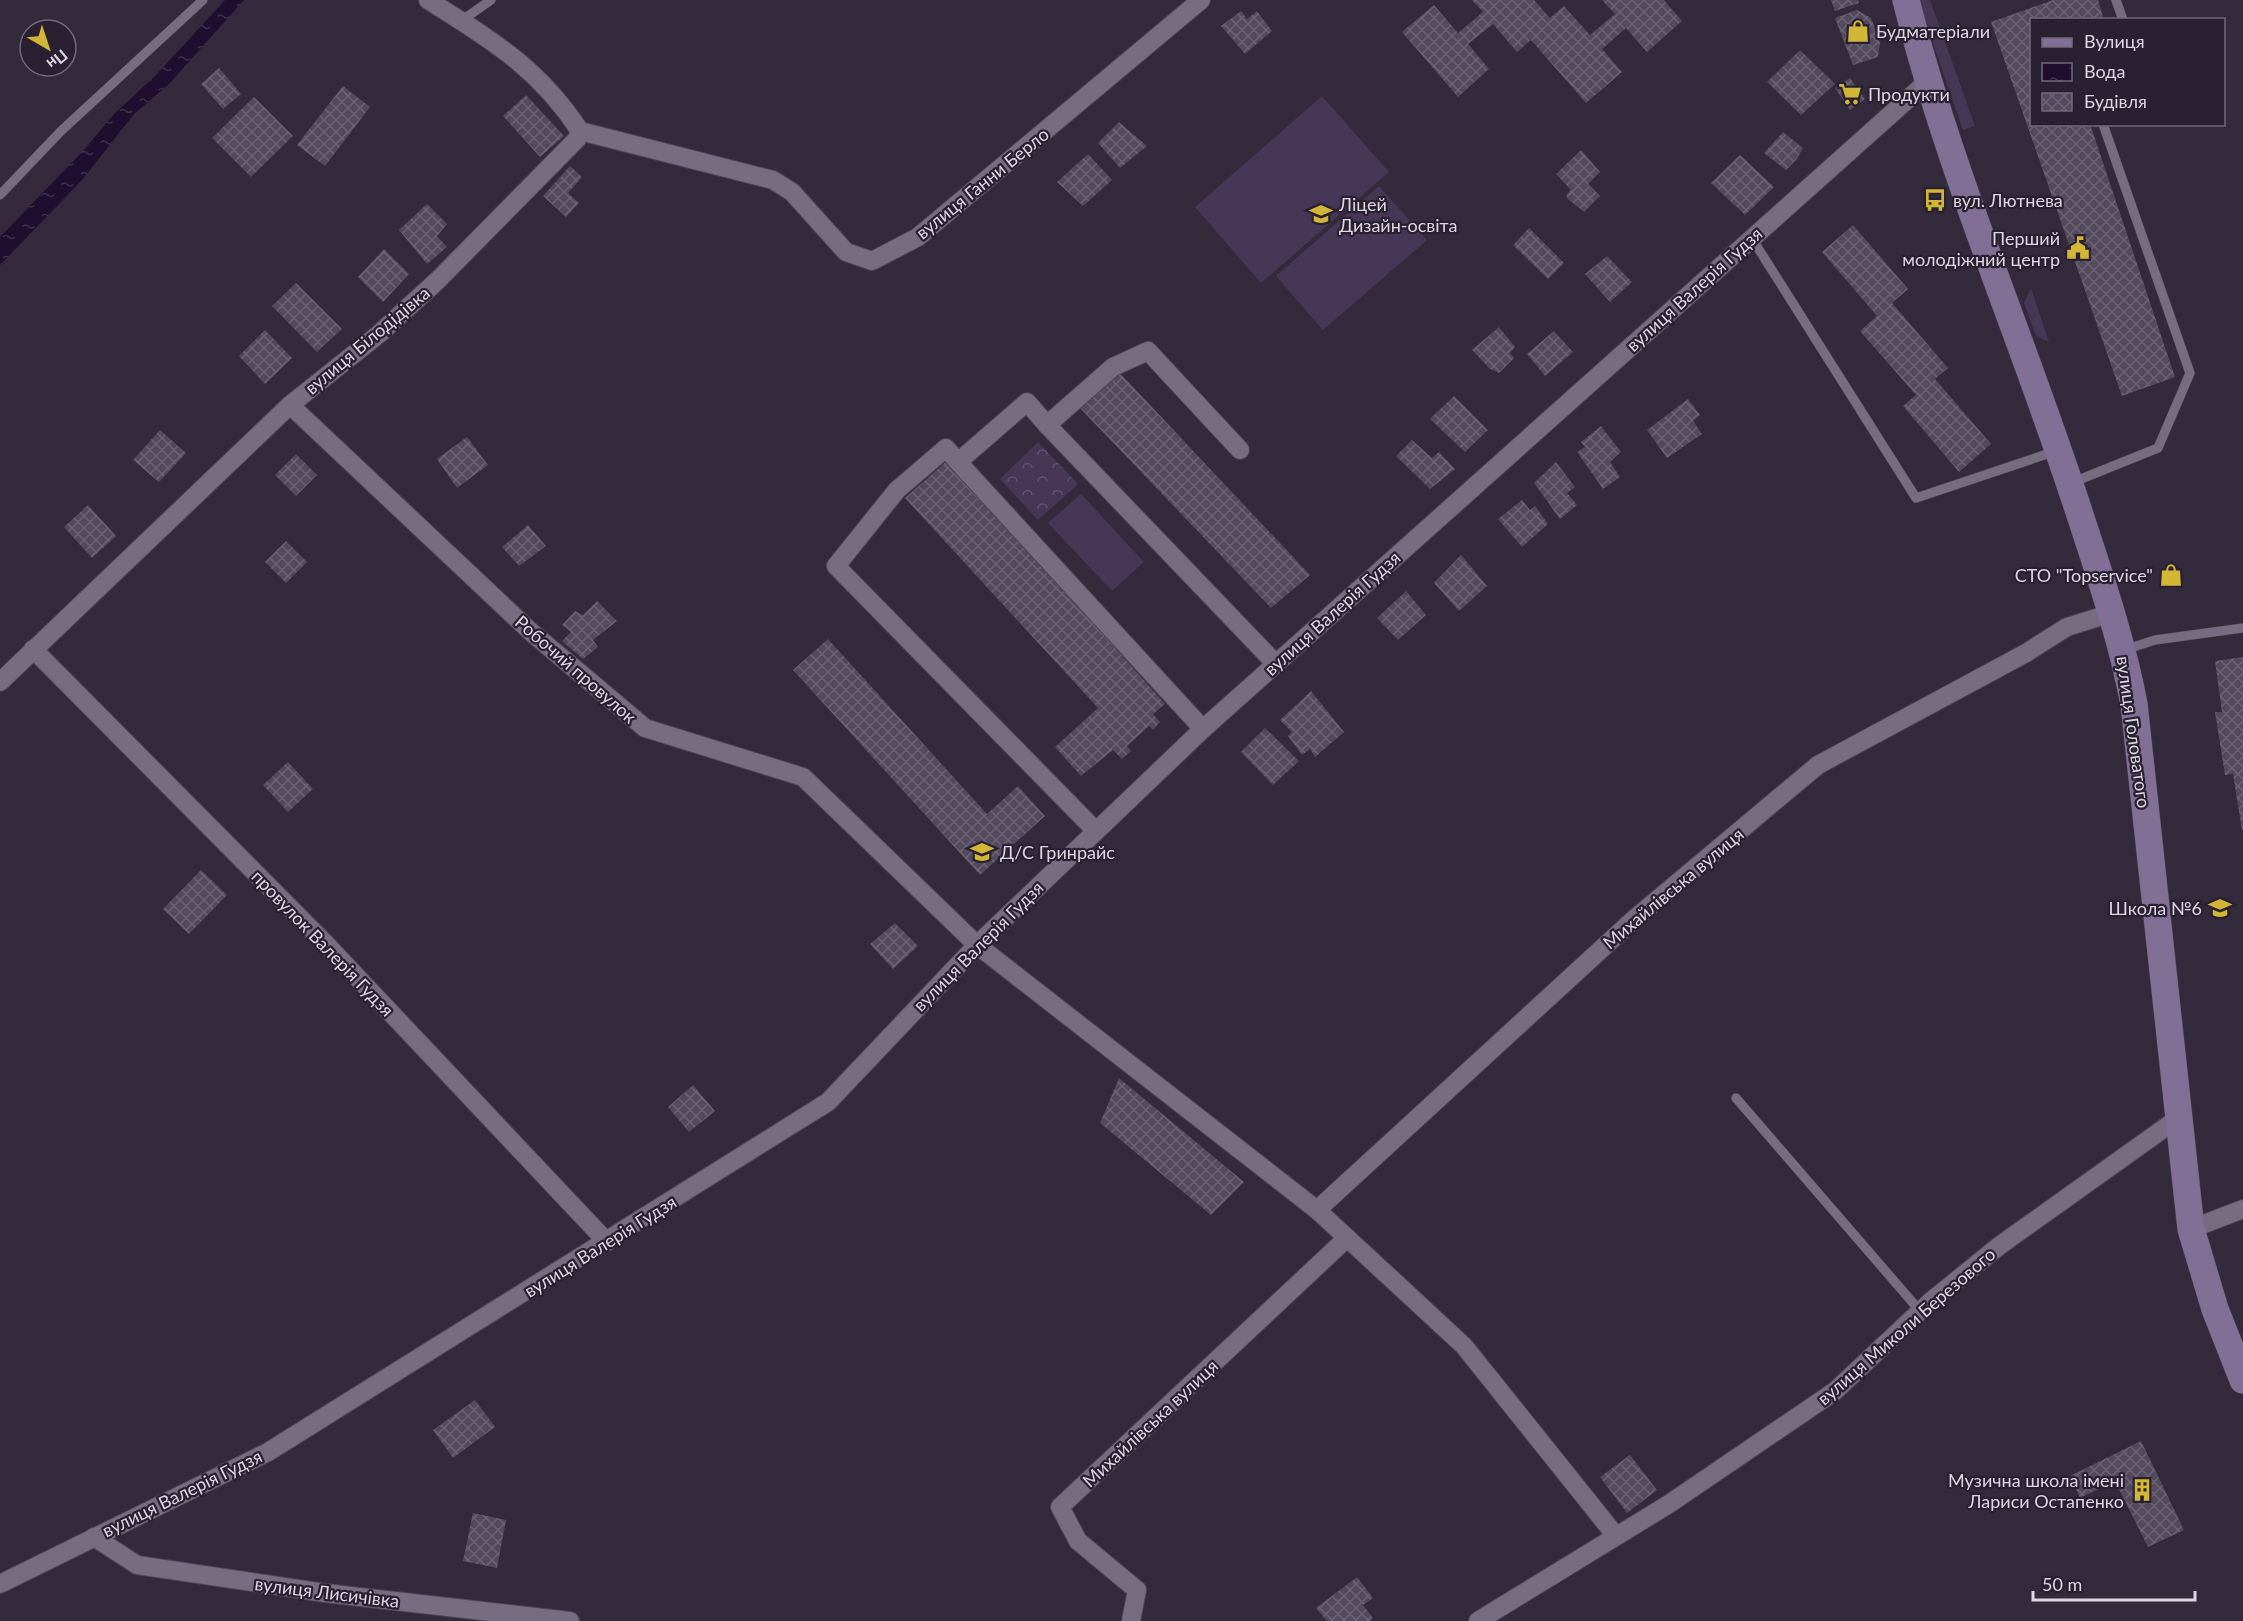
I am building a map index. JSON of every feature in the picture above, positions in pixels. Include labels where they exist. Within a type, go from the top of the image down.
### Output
[{"type":"main road","name":"вулиця Головатого","points":[[1906,0],[1927,82],[2070,484],[2124,650],[2135,716],[2177,1119],[2191,1229],[2215,1309],[2243,1380]]},
{"type":"street","points":[[428,0],[525,65],[560,100],[580,131]]},
{"type":"street","name":"вулиця Ганни Берло","points":[[580,131],[772,180],[792,192],[846,252],[872,261],[918,237],[1201,0]]},
{"type":"street","name":"вулиця Валерія Гудзя","points":[[0,1584],[268,1452],[828,1102],[977,945],[1203,729],[1927,82]]},
{"type":"street","name":"вулиця Білодідівка","points":[[0,682],[290,405],[379,334],[438,280],[577,139],[580,131]]},
{"type":"street","points":[[1047,424],[1113,367],[1148,351],[1240,450]]},
{"type":"street","points":[[958,462],[1027,402],[1276,664]]},
{"type":"street","name":"Робочий провулок","points":[[290,405],[530,631],[645,728],[803,777],[977,945],[1317,1210]]},
{"type":"street","points":[[1095,830],[836,566],[897,490],[946,448],[1203,729]]},
{"type":"street","name":"Михайлівська вулиця","points":[[1317,1210],[1632,921],[1818,765],[2026,653],[2067,627],[2112,613]]},
{"type":"street","name":"провулок Валерія Гудзя","points":[[33,649],[325,943],[607,1242]]},
{"type":"street","name":"вулиця Миколи Березового","points":[[1478,1621],[1669,1504],[1835,1391],[1920,1311],[1999,1246],[2177,1119]]},
{"type":"street","points":[[2191,1229],[2243,1209]]},
{"type":"street","points":[[1317,1210],[1464,1346],[1616,1536]]},
{"type":"street","name":"Михайлівська вулиця","points":[[1131,1621],[1137,1590],[1078,1541],[1060,1507],[1347,1238]]},
{"type":"street","name":"вулиця Лисичівка","points":[[94,1537],[137,1565],[325,1593],[570,1621]]},
{"type":"lane","points":[[0,195],[61,131],[203,0]]},
{"type":"lane","points":[[461,21],[491,0]]},
{"type":"lane","points":[[2116,0],[2122,18]]},
{"type":"lane","points":[[2070,484],[2158,448],[2190,373],[2104,126]]},
{"type":"lane","points":[[1751,237],[1916,498],[2058,451]]},
{"type":"lane","points":[[2124,650],[2155,640],[2243,628]]},
{"type":"lane","points":[[1736,1098],[1920,1311]]},
{"type":"green space","points":[[1918,0],[1930,0],[1975,126],[1963,130]]},
{"type":"green space","points":[[1322,96],[1389,172],[1261,283],[1195,207]]},
{"type":"green space","points":[[1379,186],[1427,240],[1323,330],[1276,276]]},
{"type":"green space","points":[[2031,288],[2049,342],[2036,336],[2024,303]]},
{"type":"green space","points":[[1038,442],[1078,484],[1038,520],[1000,479]]},
{"type":"green space","points":[[1081,494],[1144,562],[1112,591],[1048,523]]},
{"type":"water","points":[[225,0],[244,0],[169,84],[134,114],[83,179],[0,265],[0,237],[84,150],[114,114],[156,75]]},
{"type":"building","points":[[1472,0],[1534,0],[1550,18],[1564,6],[1590,35],[1615,14],[1602,0],[1664,0],[1682,21],[1647,52],[1626,28],[1602,49],[1622,72],[1586,103],[1531,40],[1517,52],[1493,24],[1468,44],[1489,69],[1458,97],[1402,32],[1434,5],[1458,33],[1483,12]]},
{"type":"building","points":[[1831,0],[1858,0],[1859,3],[1835,11]]},
{"type":"building","points":[[2053,0],[2098,0],[2103,18],[2030,18],[2030,126],[2091,126],[2175,377],[2122,396],[1991,22]]},
{"type":"building","name":"Будматеріали","points":[[1857,10],[1871,18],[1880,43],[1878,57],[1853,65],[1835,18]]},
{"type":"building","points":[[1241,11],[1247,19],[1257,11],[1272,31],[1245,54],[1221,26]]},
{"type":"building","points":[[1800,50],[1835,84],[1801,115],[1767,82]]},
{"type":"building","points":[[219,68],[241,94],[223,109],[201,84]]},
{"type":"building","name":"Продукти","points":[[1850,78],[1865,99],[1850,110],[1835,88]]},
{"type":"building","points":[[343,86],[370,107],[325,166],[297,145]]},
{"type":"building","points":[[526,95],[564,136],[540,157],[503,116]]},
{"type":"building","points":[[254,97],[293,136],[251,177],[212,138]]},
{"type":"building","points":[[1119,122],[1147,146],[1120,168],[1098,143]]},
{"type":"building","points":[[1783,132],[1803,148],[1797,159],[1786,170],[1764,153]]},
{"type":"building","points":[[1581,150],[1600,172],[1588,184],[1600,196],[1584,212],[1568,199],[1566,195],[1571,190],[1556,174]]},
{"type":"building","points":[[1088,154],[1112,180],[1083,206],[1057,182]]},
{"type":"building","points":[[1740,155],[1774,187],[1745,215],[1711,183]]},
{"type":"building","points":[[570,166],[582,177],[568,193],[579,203],[566,217],[543,196]]},
{"type":"building","points":[[427,204],[447,224],[437,236],[447,247],[427,264],[399,230]]},
{"type":"building","points":[[1853,225],[1908,289],[1892,303],[1948,368],[1935,379],[1991,444],[1959,472],[1903,406],[1916,395],[1860,331],[1877,316],[1822,252]]},
{"type":"building","points":[[1529,228],[1564,263],[1548,279],[1513,245]]},
{"type":"building","points":[[384,249],[409,274],[383,302],[358,277]]},
{"type":"building","points":[[1607,256],[1632,282],[1610,302],[1585,274]]},
{"type":"building","points":[[296,283],[342,329],[317,352],[272,306]]},
{"type":"building","points":[[1499,327],[1515,347],[1510,353],[1514,358],[1499,373],[1490,369],[1472,350]]},
{"type":"building","points":[[265,330],[292,358],[265,384],[239,356]]},
{"type":"building","points":[[1554,331],[1573,352],[1545,376],[1527,354]]},
{"type":"building","points":[[1118,371],[1310,575],[1271,608],[1079,407]]},
{"type":"building","points":[[1454,396],[1488,430],[1465,452],[1430,419]]},
{"type":"building","points":[[1688,399],[1700,415],[1693,421],[1702,434],[1667,458],[1647,430]]},
{"type":"building","points":[[1601,426],[1621,452],[1610,462],[1620,477],[1603,489],[1577,452],[1585,447],[1581,442]]},
{"type":"building","points":[[160,430],[186,453],[159,482],[133,460]]},
{"type":"building","points":[[467,437],[488,465],[457,488],[437,459]]},
{"type":"building","points":[[1412,440],[1432,458],[1439,452],[1455,469],[1430,489],[1396,456]]},
{"type":"building","points":[[296,454],[317,475],[296,496],[275,475]]},
{"type":"building","points":[[948,460],[1165,704],[1153,714],[1160,722],[1153,730],[1149,726],[1127,746],[1131,751],[1122,759],[1113,750],[1081,776],[1055,747],[1098,708],[905,498]]},
{"type":"building","points":[[1556,462],[1575,487],[1567,493],[1577,505],[1560,519],[1534,483]]},
{"type":"building","points":[[1522,500],[1530,510],[1535,506],[1548,524],[1522,547],[1498,519]]},
{"type":"building","points":[[88,505],[116,536],[92,558],[64,527]]},
{"type":"building","points":[[528,525],[546,546],[519,566],[502,547]]},
{"type":"building","points":[[286,541],[307,562],[286,583],[265,562]]},
{"type":"building","points":[[1461,555],[1487,586],[1459,611],[1434,583]]},
{"type":"building","points":[[1406,591],[1426,615],[1398,640],[1377,618]]},
{"type":"building","points":[[597,601],[617,621],[593,640],[598,647],[583,659],[562,641],[571,632],[562,625],[575,611],[583,615]]},
{"type":"building","points":[[828,639],[987,814],[1018,786],[1045,816],[980,875],[793,670]]},
{"type":"building","points":[[2243,657],[2242,830],[2233,774],[2225,775],[2215,712],[2222,712],[2215,661]]},
{"type":"building","points":[[1311,691],[1344,732],[1315,757],[1310,749],[1302,755],[1288,736],[1292,732],[1280,720]]},
{"type":"building","points":[[1265,728],[1299,761],[1273,785],[1241,752]]},
{"type":"building","points":[[288,762],[313,789],[288,812],[263,785]]},
{"type":"building","points":[[201,870],[227,895],[189,934],[163,909]]},
{"type":"building","points":[[895,923],[918,946],[893,969],[870,944]]},
{"type":"building","points":[[1119,1078],[1244,1182],[1211,1215],[1100,1123]]},
{"type":"building","points":[[693,1085],[715,1111],[689,1132],[668,1107]]},
{"type":"building","points":[[475,1400],[495,1427],[453,1458],[433,1430]]},
{"type":"building","name":"Музична школа імені Лариси Остапенко","points":[[2141,1441],[2184,1530],[2148,1547],[2115,1481],[2080,1498],[2070,1476]]},
{"type":"building","points":[[1630,1455],[1657,1490],[1627,1513],[1600,1477]]},
{"type":"building","points":[[473,1513],[506,1520],[497,1568],[463,1561]]},
{"type":"building","points":[[1357,1577],[1373,1598],[1363,1605],[1373,1618],[1370,1621],[1327,1621],[1316,1608]]},
{"type":"place","name":"Будматеріали","points":[[1858,31]]},
{"type":"place","name":"Продукти","points":[[1850,94]]},
{"type":"place","name":"вул. Лютнева","points":[[1935,200]]},
{"type":"place","name":"Ліцей Дизайн-освіта","points":[[1321,214]]},
{"type":"place","name":"Перший молодіжний центр","points":[[2078,248]]},
{"type":"place","name":"СТО \"Topservice\"","points":[[2171,575]]},
{"type":"place","name":"Д/С Гринрайс","points":[[982,852]]},
{"type":"place","name":"Школа №6","points":[[2220,908]]},
{"type":"place","name":"Музична школа імені Лариси Остапенко","points":[[2142,1490]]}]
